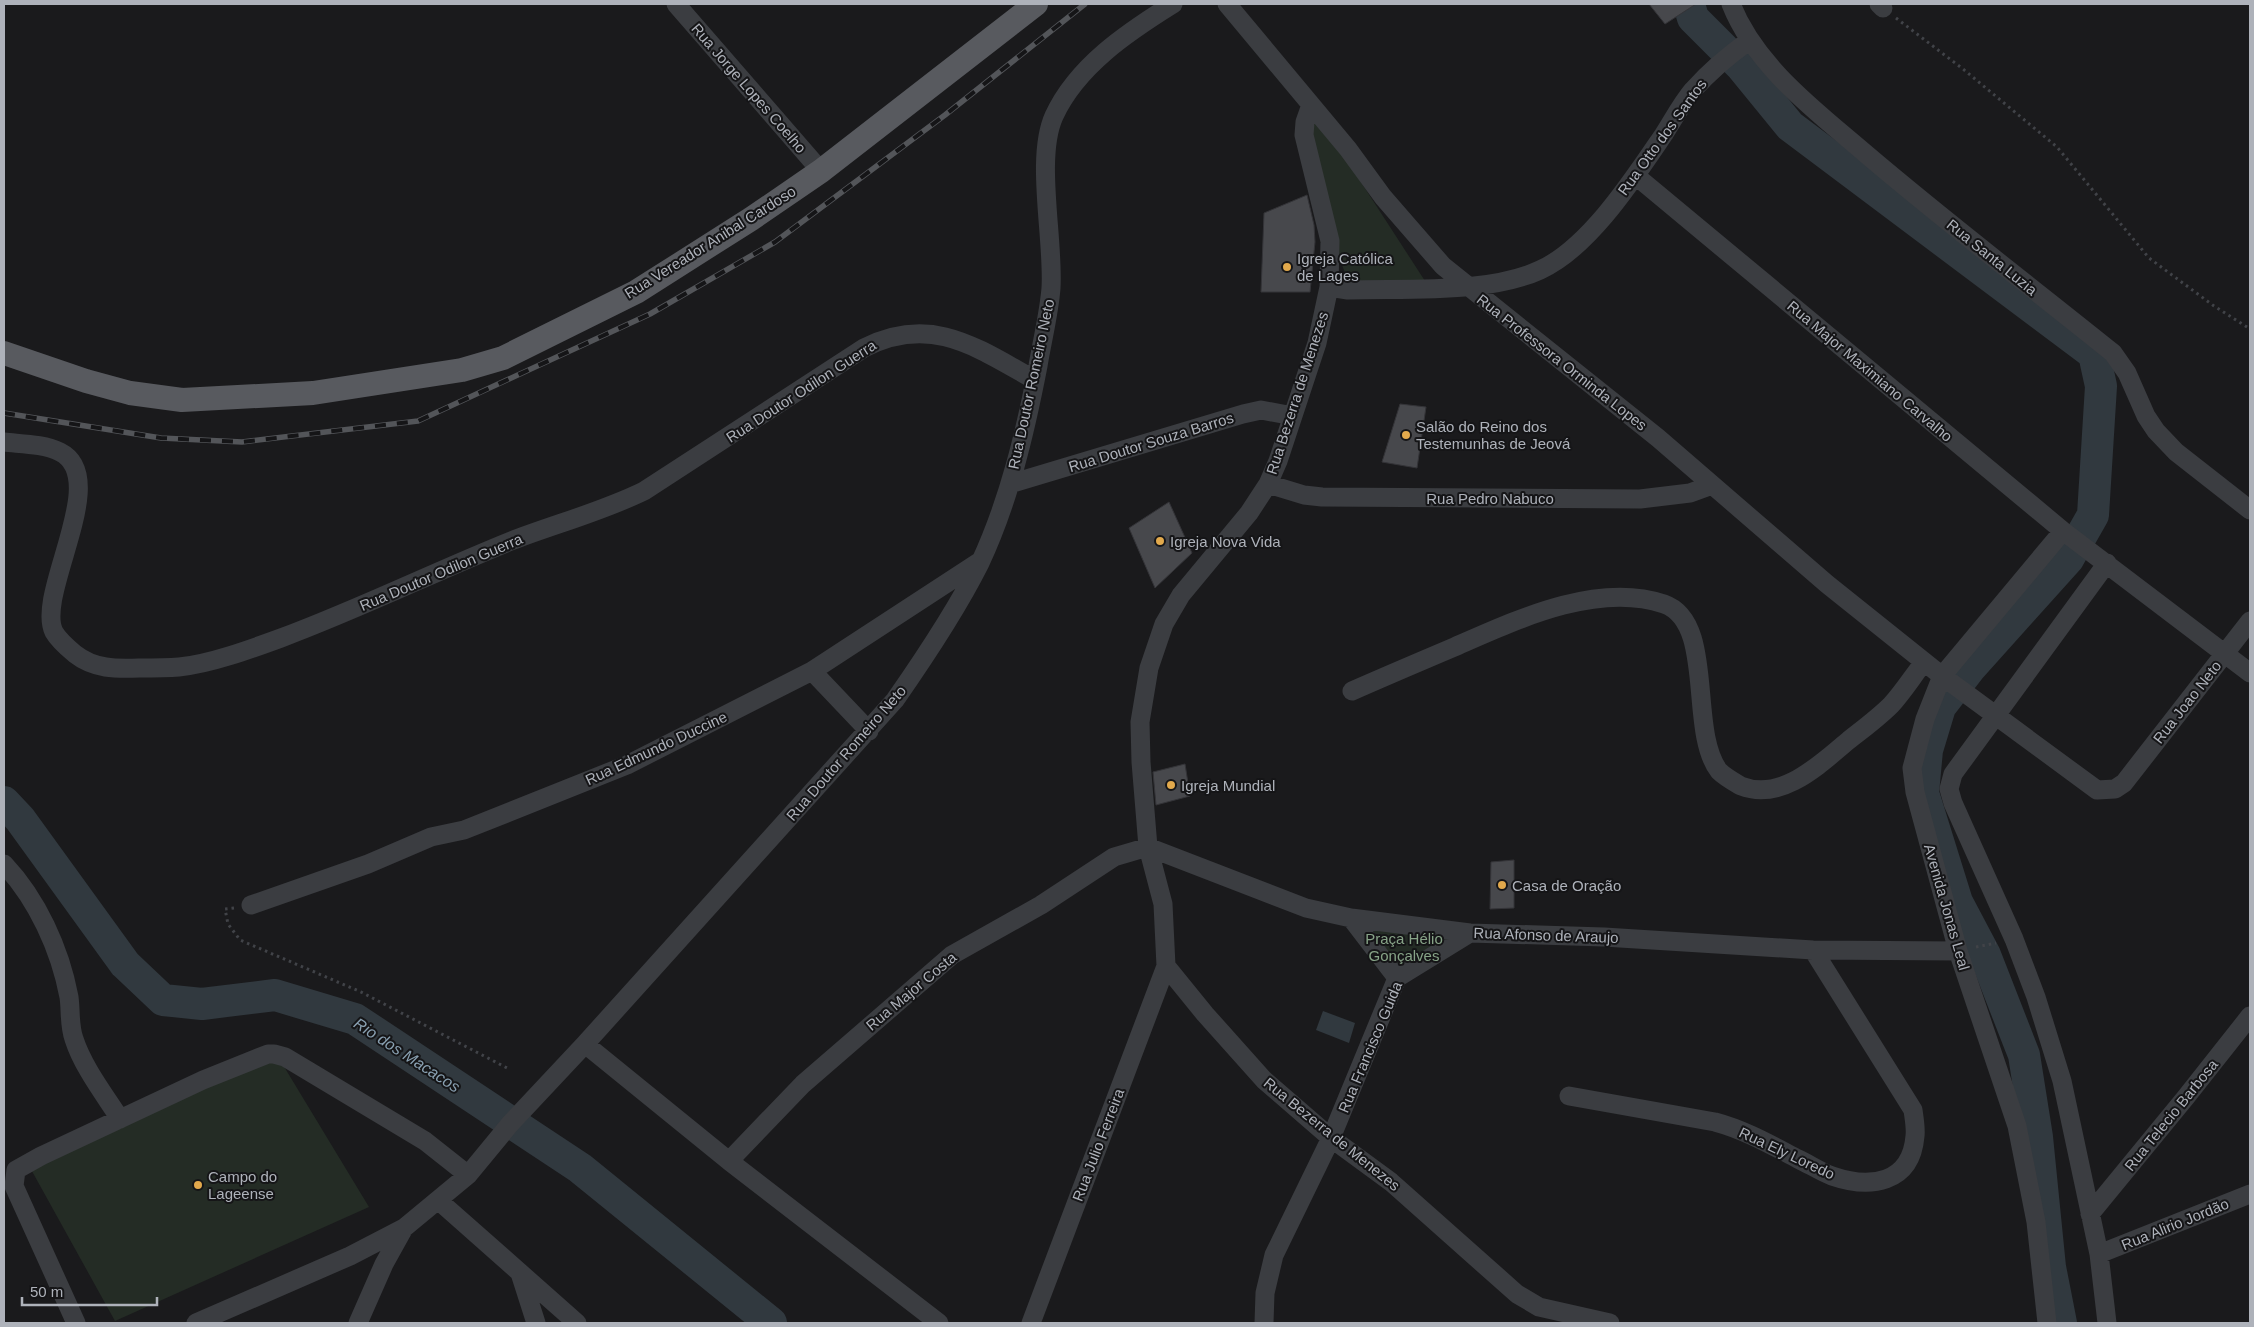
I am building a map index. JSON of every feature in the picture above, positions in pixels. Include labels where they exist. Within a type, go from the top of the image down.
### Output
[{"type":"main road","name":"Rua Vereador Anibal Cardoso","points":[[4,353],[86,381],[130,393],[182,400],[313,393],[462,370],[503,358],[636,292],[751,220],[821,171],[1036,4]]},
{"type":"street","name":"Rua Jorge Lopes Coelho","points":[[676,4],[821,171]]},
{"type":"street","name":"Rua Doutor Romeiro Neto","points":[[404,1228],[468,1176],[510,1124],[869,731],[919,666],[980,561],[1010,484],[1035,380],[1051,292],[1052,247],[1045,147],[1053,117],[1064,98],[1088,68],[1137,27],[1173,4]]},
{"type":"street","name":"Rua Professora Orminda Lopes","points":[[1227,4],[1421,242],[1467,286],[1658,438],[1827,584],[1946,679],[2097,790],[2115,789],[2124,783]]},
{"type":"street","name":"Rua Santa Luzia","points":[[1731,4],[1745,44],[1804,100],[1892,176],[1994,260],[2113,353],[2127,373],[2136,397],[2156,431],[2176,452],[2250,510]]},
{"type":"street","name":"Rua Otto dos Santos","points":[[1329,287],[1348,290],[1467,286],[1521,276],[1559,260],[1578,245],[1636,176],[1692,91],[1720,62],[1745,44]]},
{"type":"street","name":"Rua Bezerra de Menezes","points":[[1311,105],[1304,122],[1304,135],[1330,241],[1329,287],[1317,343],[1268,484],[1249,513],[1181,595],[1164,624],[1150,668],[1140,722],[1148,847],[1163,904],[1166,966],[1264,1080],[1331,1138],[1391,1182],[1517,1294],[1539,1307],[1610,1323]]},
{"type":"street","name":"Rua Major Maximiano Carvalho","points":[[1636,176],[2069,536],[2225,652],[2250,673]]},
{"type":"street","name":"Rua Doutor Odilon Guerra","points":[[4,442],[35,445],[60,452],[74,463],[80,477],[70,536],[50,612],[54,632],[74,654],[89,663],[112,669],[180,667],[250,649],[314,625],[512,540],[618,504],[644,491],[864,348],[885,337],[906,333],[930,333],[953,338],[1000,360],[1035,380]]},
{"type":"street","name":"Rua Doutor Souza Barros","points":[[1010,484],[1243,414],[1261,410],[1293,416]]},
{"type":"street","name":"Rua Pedro Nabuco","points":[[1268,484],[1298,494],[1322,497],[1640,499],[1690,493],[1712,485]]},
{"type":"street","name":"Avenida Jonas Leal","points":[[2047,1323],[2036,1222],[2017,1126],[1915,792],[1912,768],[1925,719],[1946,679],[2069,536]]},
{"type":"street","points":[[2100,558],[1996,716],[1953,774],[1949,789],[1953,803],[2014,939],[2036,997],[2062,1081],[2099,1254],[2107,1323]]},
{"type":"street","name":"Rua Edmundo Duccine","points":[[252,905],[368,864],[431,837],[464,830],[626,766],[812,671],[980,561]]},
{"type":"street","points":[[1352,690],[1510,623],[1556,607],[1619,598],[1646,600],[1665,604],[1682,617],[1692,636],[1708,748],[1719,770],[1733,782],[1754,791],[1777,788],[1813,771],[1891,704],[1924,662]]},
{"type":"street","name":"Rua Joao Neto","points":[[2124,783],[2250,621]]},
{"type":"street","points":[[812,671],[869,731]]},
{"type":"street","name":"Rua Afonso de Araujo","points":[[1148,847],[1298,905],[1351,918],[1470,933],[1604,937],[1813,950],[1963,950]]},
{"type":"street","name":"Rua Major Costa","points":[[728,1161],[803,1084],[952,955],[1041,905],[1114,857],[1148,847]]},
{"type":"street","points":[[4,864],[28,894],[53,944],[68,996],[71,1026],[77,1048],[120,1119]]},
{"type":"street","points":[[1351,918],[1397,978]]},
{"type":"street","name":"Rua Francisco Guida","points":[[1264,1323],[1264,1293],[1274,1255],[1331,1138],[1397,978],[1470,933]]},
{"type":"street","name":"Rua Ely Loredo","points":[[1569,1096],[1705,1120],[1738,1128],[1832,1176],[1863,1183],[1882,1182],[1895,1176],[1908,1161],[1915,1137],[1913,1110],[1813,950]]},
{"type":"street","name":"Rua Julio Ferreira","points":[[1031,1323],[1166,966]]},
{"type":"street","name":"Rua Telecio Barbosa","points":[[2090,1214],[2250,1016]]},
{"type":"street","points":[[585,1044],[728,1161],[939,1323]]},
{"type":"street","points":[[76,1323],[14,1186],[16,1170],[24,1164],[203,1080],[274,1054],[292,1061],[425,1141],[468,1176]]},
{"type":"street","name":"Rua Alirio Jordão","points":[[2099,1254],[2250,1194]]},
{"type":"street","points":[[438,1200],[577,1323]]},
{"type":"street","points":[[196,1323],[350,1256],[404,1228]]},
{"type":"street","points":[[358,1323],[384,1264],[404,1228]]},
{"type":"street","points":[[520,1272],[536,1323]]},
{"type":"path","points":[[1881,6],[1963,68],[2057,146],[2148,258],[2214,306],[2250,329]]},
{"type":"path","points":[[252,905],[225,909],[228,924],[240,940],[362,992],[507,1068]]},
{"type":"path","points":[[1963,950],[2000,942]]},
{"type":"green space","points":[[1311,105],[1425,281],[1351,287],[1312,193]]},
{"type":"green space","name":"Praça Hélio Gonçalves","points":[[1363,929],[1461,933],[1401,971]]},
{"type":"green space","name":"Campo do Lageense","points":[[277,1055],[369,1207],[115,1321],[28,1164]]},
{"type":"shaded area","points":[[1323,1011],[1355,1023],[1349,1043],[1316,1030]]},
{"type":"building","points":[[1649,4],[1696,4],[1665,24]]},
{"type":"building","name":"Igreja Católica de Lages","points":[[1307,195],[1314,225],[1315,242],[1310,292],[1261,292],[1264,213]]},
{"type":"building","name":"Salão do Reino dos Testemunhas de Jeová","points":[[1400,404],[1426,407],[1417,468],[1382,462]]},
{"type":"building","name":"Igreja Nova Vida","points":[[1169,502],[1192,553],[1155,588],[1129,528]]},
{"type":"building","name":"Igreja Mundial","points":[[1185,764],[1190,796],[1156,805],[1153,772]]},
{"type":"building","name":"Casa de Oração","points":[[1514,860],[1514,908],[1490,909],[1491,862]]},
{"type":"waterway","points":[[1689,4],[1693,18],[1741,66],[1790,126],[2094,354],[2101,386],[2093,515],[2068,559],[1971,667],[1940,707],[1927,750],[1923,793],[1957,902],[1985,955],[2024,1055],[2037,1137],[2050,1267],[2061,1323]]},
{"type":"waterway","name":"Rio dos Macacos","points":[[4,802],[20,819],[125,964],[163,1000],[202,1004],[275,995],[355,1019],[580,1168],[771,1323]]},
{"type":"railway","points":[[4,413],[161,438],[242,442],[418,421],[650,314],[775,242],[945,115],[1085,4]]},
{"type":"place","name":"Igreja Católica de Lages","points":[[1287,267]]},
{"type":"place","name":"Salão do Reino dos Testemunhas de Jeová","points":[[1406,435]]},
{"type":"place","name":"Igreja Nova Vida","points":[[1160,541]]},
{"type":"place","name":"Igreja Mundial","points":[[1171,785]]},
{"type":"place","name":"Casa de Oração","points":[[1502,885]]},
{"type":"place","name":"Campo do Lageense","points":[[198,1185]]}]
